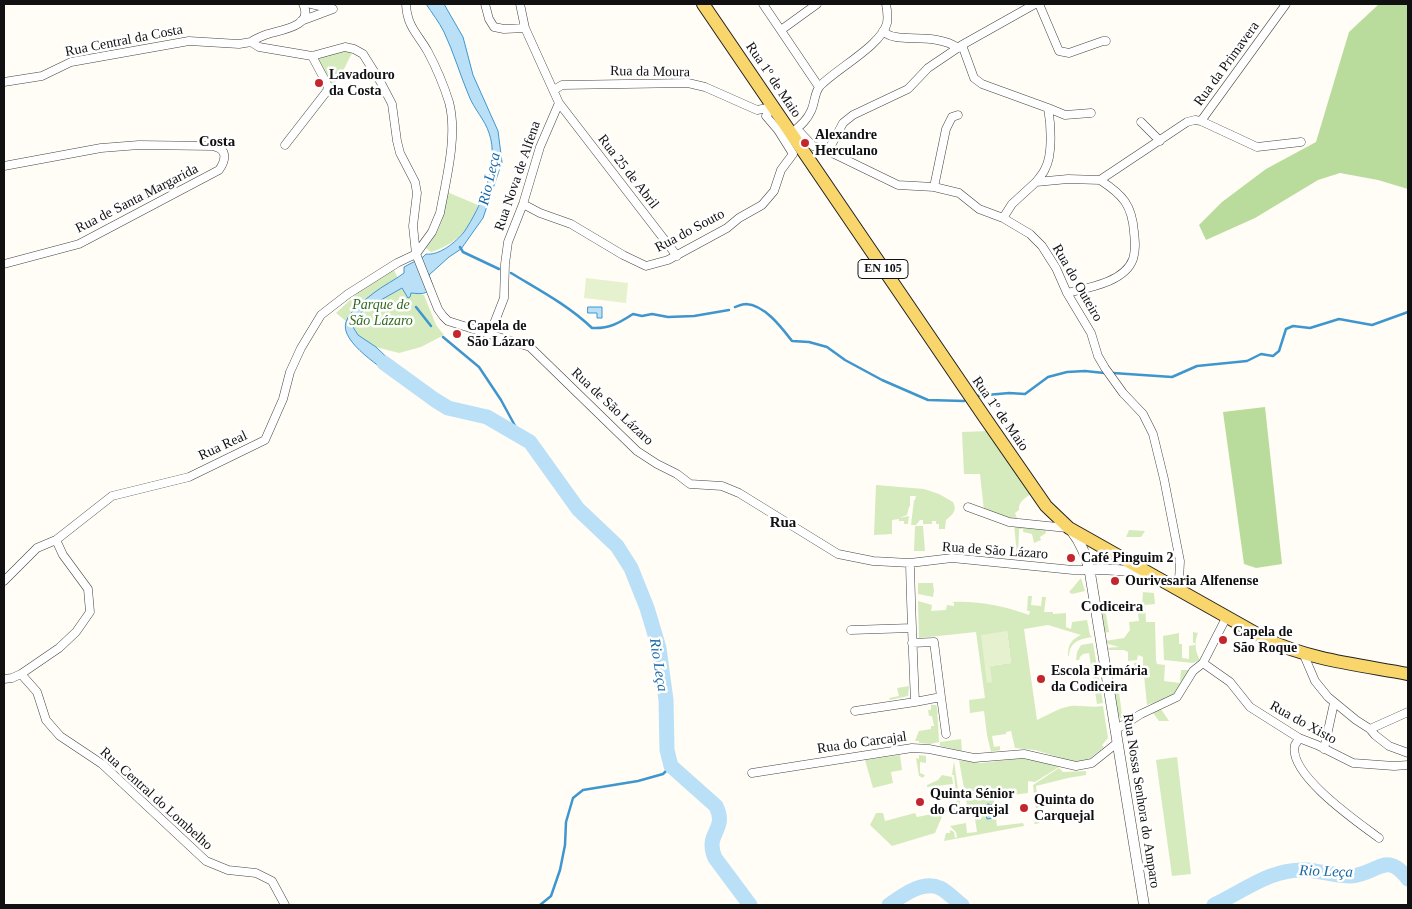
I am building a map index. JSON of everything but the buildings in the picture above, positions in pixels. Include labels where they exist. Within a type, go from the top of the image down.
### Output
[{"type":"main road","name":"Rua 1º de Maio","points":[[703,4],[773,107],[794,131],[1037,494],[1054,515],[1069,528],[1282,647],[1408,674]]},
{"type":"street","points":[[301,21],[305,10],[303,4]]},
{"type":"street","points":[[250,42],[266,34],[296,26],[301,21],[333,9],[311,4]]},
{"type":"street","points":[[406,4],[413,32],[427,51],[449,101],[452,119],[452,136],[440,213],[432,232],[417,256]]},
{"type":"street","points":[[484,4],[489,20],[494,27],[504,29],[525,28]]},
{"type":"street","points":[[520,4],[525,28],[559,103]]},
{"type":"street","points":[[763,4],[819,87]]},
{"type":"street","points":[[781,30],[818,4]]},
{"type":"street","points":[[794,131],[806,120],[812,109],[819,87],[863,51],[883,31],[887,23],[886,4]]},
{"type":"street","points":[[828,151],[843,123],[853,115],[908,89],[928,68],[960,46],[1035,4]]},
{"type":"street","points":[[1039,4],[1060,51],[1068,53],[1103,40],[1106,41]]},
{"type":"street","name":"Rua da Primavera","points":[[1100,180],[1187,122],[1201,121],[1286,4]]},
{"type":"street","points":[[883,31],[886,35],[894,38],[939,39],[950,42],[960,46],[974,78],[982,84],[1065,115],[1091,113]]},
{"type":"street","name":"Rua Central da Costa","points":[[4,82],[42,76],[71,62],[189,41],[239,44],[250,42],[260,47],[312,56],[345,47],[354,49],[363,54],[392,104],[396,141],[415,182],[417,193],[413,226],[417,256]]},
{"type":"street","points":[[285,146],[327,91],[328,86],[312,56]]},
{"type":"street","name":"Rua da Moura","points":[[554,90],[562,85],[688,83],[705,87],[757,110],[773,107]]},
{"type":"street","name":"Rua Nova de Alfena","points":[[490,334],[504,298],[508,242],[523,204],[540,147],[559,103]]},
{"type":"street","name":"Rua 25 de Abril","points":[[559,103],[677,256]]},
{"type":"street","name":"Rua do Souto","points":[[523,204],[540,213],[571,224],[646,266],[668,260],[726,228],[738,218],[762,205],[774,191],[782,170],[793,154],[778,130],[766,116],[773,107]]},
{"type":"street","points":[[1003,218],[1012,204],[1036,182],[1046,168],[1050,146],[1048,108]]},
{"type":"street","points":[[934,187],[946,129],[952,116],[958,115]]},
{"type":"street","points":[[1201,121],[1250,145],[1301,142]]},
{"type":"street","points":[[1141,122],[1160,141]]},
{"type":"street","name":"Rua do Outeiro","points":[[794,131],[813,146],[828,151],[898,185],[934,187],[958,193],[979,208],[1003,218],[1030,234],[1042,246],[1091,333],[1098,356],[1123,393],[1143,414],[1153,434],[1180,561],[1180,576],[1177,588]]},
{"type":"street","name":"Rua de Santa Margarida","points":[[4,166],[101,148],[139,145],[214,146],[220,147],[224,152],[225,158],[219,170],[79,244],[4,264]]},
{"type":"street","points":[[1036,182],[1068,179],[1100,180],[1126,201],[1133,220],[1135,246],[1133,260],[1125,270],[1117,277],[1097,286],[1067,293]]},
{"type":"street","name":"Rua de São Lázaro","points":[[417,256],[438,309],[448,320],[530,347],[637,451],[677,474],[690,484],[722,486],[739,493],[838,554],[873,561],[910,563],[952,558],[1089,570]]},
{"type":"street","name":"Rua Real","points":[[4,581],[37,548],[56,540],[112,496],[189,476],[265,440],[283,399],[290,372],[297,356],[321,315],[348,294],[397,263],[417,256]]},
{"type":"street","points":[[968,508],[1008,522],[1069,528]]},
{"type":"street","name":"Rua Nossa Senhora do Amparo","points":[[1069,528],[1082,547],[1089,570],[1144,905]]},
{"type":"street","points":[[4,679],[21,674],[59,648],[76,632],[90,612],[88,589],[63,555],[56,540]]},
{"type":"street","points":[[1102,569],[1111,560],[1110,551]]},
{"type":"street","points":[[910,563],[915,702]]},
{"type":"street","points":[[1089,570],[1102,569],[1149,573]]},
{"type":"street","points":[[1115,730],[1141,714],[1177,697],[1194,671],[1203,663],[1226,616]]},
{"type":"street","points":[[851,630],[912,628]]},
{"type":"street","points":[[912,643],[934,642],[946,734]]},
{"type":"street","points":[[1303,653],[1315,681],[1334,703],[1370,729],[1375,736],[1389,746],[1408,754]]},
{"type":"street","name":"Rua do Xisto","points":[[1203,663],[1230,682],[1250,707],[1299,738],[1353,763],[1394,766],[1408,765]]},
{"type":"street","name":"Rua Central do Lombelho","points":[[21,674],[37,692],[46,720],[60,736],[102,764],[206,861],[228,870],[256,873],[272,881],[285,905]]},
{"type":"street","points":[[855,711],[941,697]]},
{"type":"street","points":[[1324,749],[1334,703]]},
{"type":"street","points":[[1370,729],[1408,712]]},
{"type":"street","points":[[1299,738],[1295,745],[1295,753],[1306,774],[1330,802],[1379,838]]},
{"type":"street","name":"Rua do Carcajal","points":[[752,773],[912,748],[929,749],[974,758],[1024,754],[1065,764],[1084,766],[1098,759],[1117,743]]},
{"type":"green space","points":[[1379,4],[1408,4],[1408,189],[1378,180],[1340,173],[1318,180],[1255,218],[1206,240],[1199,225],[1222,202],[1266,169],[1316,142],[1349,32]]},
{"type":"green space","points":[[343,51],[353,51],[341,75],[332,86],[319,63],[318,57]]},
{"type":"green space","points":[[447,192],[478,205],[471,222],[461,235],[448,245],[431,252],[426,248],[436,235],[441,222]]},
{"type":"green space","name":"Parque de São Lázaro","points":[[394,270],[405,288],[424,295],[436,325],[444,335],[421,347],[399,353],[376,347],[369,343],[336,313],[362,289]]},
{"type":"green space","points":[[586,278],[628,283],[626,303],[584,298]]},
{"type":"green space","points":[[1265,407],[1282,564],[1256,568],[1244,564],[1223,412]]},
{"type":"green space","points":[[987,431],[1031,494],[1022,500],[1019,510],[1015,513],[1018,521],[984,511],[980,474],[964,474],[962,432]]},
{"type":"green space","points":[[876,485],[924,489],[939,494],[953,502],[955,508],[952,515],[946,520],[945,529],[939,529],[939,524],[936,524],[936,521],[932,521],[932,524],[923,524],[923,520],[920,520],[916,525],[911,525],[916,496],[910,496],[910,506],[907,515],[899,518],[909,516],[908,524],[904,524],[904,521],[899,521],[899,519],[892,520],[892,534],[874,535]]},
{"type":"green space","points":[[1014,524],[1045,527],[1046,533],[1040,537],[1041,540],[1034,543],[1032,534],[1019,529],[1018,559],[1016,559]]},
{"type":"green space","points":[[915,526],[923,526],[925,551],[914,551]]},
{"type":"green space","points":[[1129,530],[1145,531],[1141,537],[1126,537]]},
{"type":"green space","points":[[1081,578],[1085,591],[1072,594],[1069,592]]},
{"type":"green space","points":[[918,583],[933,583],[933,597],[918,594]]},
{"type":"green space","points":[[1143,592],[1154,593],[1155,604],[1145,605],[1146,622],[1155,622],[1156,660],[1157,664],[1165,665],[1164,681],[1180,683],[1181,670],[1190,670],[1179,691],[1171,697],[1147,705],[1144,675],[1135,676],[1134,663],[1139,663],[1140,673],[1143,673],[1143,657],[1138,655],[1137,660],[1128,661],[1128,652],[1124,650],[1107,650],[1106,648],[1119,647],[1105,643],[1105,641],[1124,638],[1130,630],[1129,622],[1139,621],[1137,608],[1142,607]]},
{"type":"green space","points":[[1028,596],[1032,596],[1031,605],[1041,606],[1042,597],[1046,597],[1044,612],[1053,612],[1053,614],[1066,613],[1066,627],[1071,629],[1072,622],[1087,620],[1092,637],[1076,642],[1071,647],[1069,656],[1069,645],[1081,635],[1048,625],[1024,629],[1037,720],[1066,707],[1103,706],[1108,738],[1102,745],[1104,747],[1085,762],[1077,763],[1035,750],[1015,748],[1011,731],[1006,732],[1006,734],[992,736],[994,747],[1000,746],[1000,750],[991,752],[984,711],[970,713],[969,700],[985,698],[976,632],[919,638],[918,601],[932,605],[931,611],[946,610],[947,605],[954,606],[952,602],[972,602],[1010,609],[1029,615],[1030,611],[1027,611]],"holes":[[[1007,631],[1011,663],[990,666]]]},
{"type":"green space","points":[[1105,608],[1109,632],[1104,633],[1100,609]]},
{"type":"green space","points":[[1007,631],[1011,663],[990,666],[992,682],[987,683],[981,635]]},
{"type":"green space","points":[[1193,632],[1198,633],[1196,646],[1200,660],[1193,663],[1164,660],[1163,636],[1179,633],[1179,644],[1182,644],[1182,658],[1189,659],[1189,646],[1195,645],[1193,643]]},
{"type":"green space","points":[[1093,643],[1103,703],[1097,704],[1089,653],[1083,654],[1079,660],[1076,660],[1077,652],[1081,645]]},
{"type":"green space","points":[[1118,684],[1122,715],[1130,714],[1120,718],[1112,685]]},
{"type":"green space","points":[[909,686],[908,696],[890,700],[889,698],[899,696],[897,688]]},
{"type":"green space","points":[[931,705],[936,705],[937,707],[939,742],[930,744],[919,743],[919,741],[915,741],[919,731],[931,729],[931,726],[934,726],[932,716],[929,716],[928,710],[931,710]]},
{"type":"green space","points":[[1161,709],[1169,721],[1159,721],[1153,713]]},
{"type":"green space","points":[[961,739],[962,751],[940,746],[940,742]]},
{"type":"green space","points":[[900,755],[902,770],[891,772],[893,783],[873,788],[865,760]]},
{"type":"green space","points":[[919,755],[926,756],[926,763],[920,762],[920,773],[925,775],[923,778],[919,776],[916,758],[919,759]]},
{"type":"green space","points":[[1029,757],[1059,767],[1035,782],[1028,781],[1028,793],[994,797],[994,804],[987,804],[985,807],[987,819],[996,818],[997,826],[1023,823],[1024,826],[944,841],[946,833],[950,833],[950,830],[954,832],[955,838],[957,837],[956,832],[950,826],[966,823],[967,833],[977,832],[974,813],[964,814],[967,805],[959,760],[982,763]]},
{"type":"green space","points":[[1177,757],[1191,874],[1172,876],[1156,760]]},
{"type":"green space","points":[[954,761],[961,810],[944,812],[935,833],[892,846],[870,825],[876,813],[883,813],[885,821],[915,813],[917,817],[932,814],[932,809],[957,805],[954,775],[952,775]]},
{"type":"green space","points":[[1059,768],[1063,772],[1086,771],[1086,775],[1036,786],[1040,823],[1024,826],[1034,824],[1037,818],[1033,785]]},
{"type":"green space","points":[[942,775],[952,777],[953,784],[927,787],[927,785],[938,780]]},
{"type":"water","points":[[426,4],[444,4],[463,37],[473,75],[498,131],[502,162],[483,218],[461,249],[429,275],[433,286],[424,293],[411,293],[408,298],[402,288],[365,309],[354,319],[353,327],[358,335],[376,347],[401,371],[398,380],[356,346],[349,338],[346,322],[354,309],[362,302],[378,289],[404,273],[404,267],[426,254],[442,251],[461,236],[482,198],[492,158],[492,145],[487,128],[471,101],[444,32]]},
{"type":"water","points":[[588,307],[602,307],[602,318],[597,318],[597,313],[588,313]]},
{"type":"water","points":[[988,804],[992,805],[993,818],[987,819],[985,807]]},
{"type":"waterway","points":[[460,247],[463,252],[499,269]]},
{"type":"waterway","points":[[511,273],[563,305],[592,328],[604,328],[614,325],[633,314],[642,316],[652,314],[668,317],[694,316],[729,310]]},
{"type":"waterway","points":[[735,307],[746,304],[760,308],[772,318],[792,341],[809,342],[827,347],[845,360],[882,380],[928,400],[964,401]]},
{"type":"waterway","name":"Rio Leça","points":[[416,307],[431,326]]},
{"type":"waterway","points":[[1113,373],[1172,377],[1197,366],[1247,361],[1261,354],[1273,356],[1279,351],[1286,329],[1293,326],[1310,328],[1339,319],[1372,325],[1408,312]]},
{"type":"waterway","name":"Rio Leça","points":[[443,337],[479,367],[501,400],[520,435]]},
{"type":"waterway","name":"Rio Leça","points":[[384,363],[448,408],[487,417],[530,442],[578,509],[617,546],[631,568],[647,608],[659,648],[666,700],[667,750],[671,766],[716,806],[719,821],[712,842],[715,858],[750,905]]},
{"type":"waterway","points":[[976,396],[1009,393],[1025,394],[1048,377],[1067,372],[1104,373]]},
{"type":"waterway","points":[[540,905],[551,896],[560,870],[565,845],[566,822],[573,798],[583,790],[638,781],[663,774],[671,766]]},
{"type":"waterway","name":"Rio Leça","points":[[1214,905],[1258,881],[1293,870],[1351,876],[1387,865],[1394,866],[1408,879]]},
{"type":"waterway","name":"Rio Leça","points":[[889,905],[913,890],[926,886],[940,888],[962,905]]},
{"type":"place","name":"Lavadouro da Costa","points":[[319,83]]},
{"type":"place","name":"Alexandre Herculano","points":[[805,143]]},
{"type":"place","name":"Capela de São Lázaro","points":[[457,334]]},
{"type":"place","name":"Café Pinguim 2","points":[[1071,558]]},
{"type":"place","name":"Ourivesaria Alfenense","points":[[1115,581]]},
{"type":"place","name":"Capela de São Roque","points":[[1223,640]]},
{"type":"place","name":"Escola Primária da Codiceira","points":[[1041,679]]},
{"type":"place","name":"Quinta Sénior do Carquejal","points":[[920,802]]},
{"type":"place","name":"Quinta do Carquejal","points":[[1024,808]]},
{"type":"district","name":"Costa","points":[[217,142]]},
{"type":"district","name":"Rua","points":[[783,523]]},
{"type":"district","name":"Codiceira","points":[[1112,607]]}]
